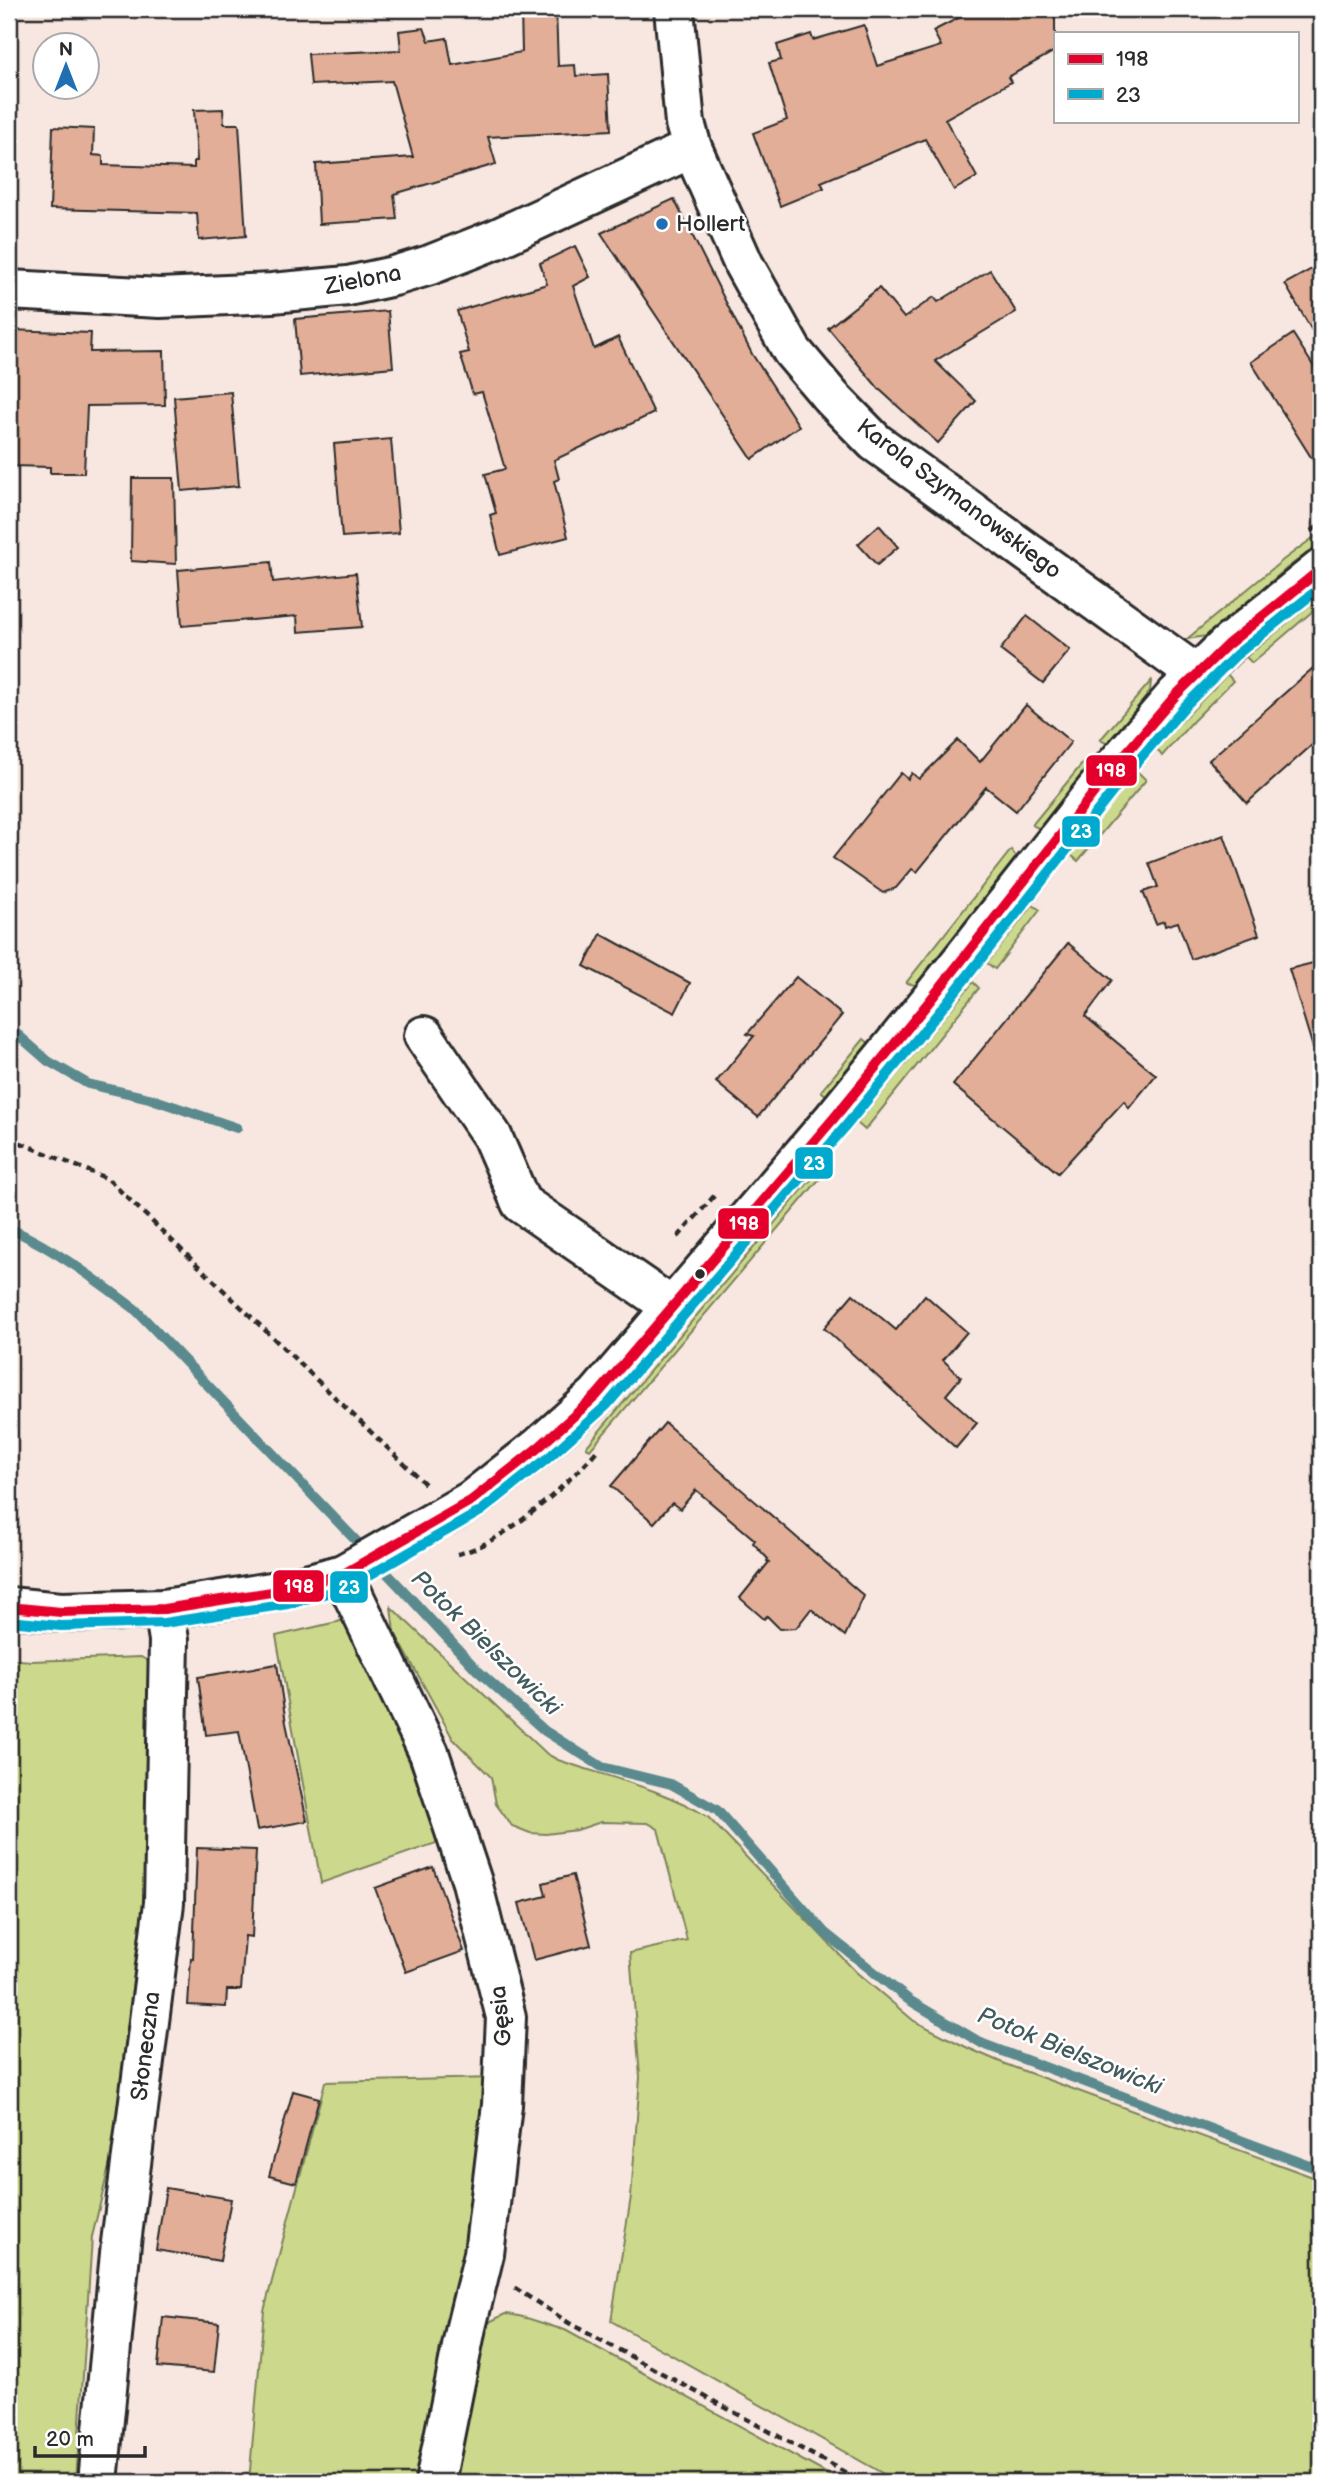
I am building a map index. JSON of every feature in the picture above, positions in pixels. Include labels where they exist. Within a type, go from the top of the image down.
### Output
[{"type":"street","name":"Karola Szymanowskiego","points":[[678,10],[681,93],[692,148],[744,265],[792,351],[831,397],[875,442],[1196,674]]},
{"type":"street","name":"Zielona","points":[[9,290],[160,298],[272,293],[348,286],[429,265],[496,239],[692,148]]},
{"type":"street","points":[[9,1607],[61,1612],[164,1609],[284,1590],[348,1571],[472,1500],[539,1447],[596,1396],[834,1118],[1114,767],[1196,674],[1268,610],[1321,569]]},
{"type":"street","points":[[424,1036],[492,1136],[521,1203],[672,1307]]},
{"type":"street","name":"Gęsia","points":[[348,1571],[429,1753],[472,1882],[506,2017],[502,2105],[484,2254],[466,2327],[435,2482]]},
{"type":"street","name":"Słoneczna","points":[[98,2482],[121,2243],[164,1903],[169,1640],[164,1609]]},
{"type":"path","points":[[9,1138],[108,1180],[433,1491]]},
{"type":"path","points":[[484,2254],[513,2287],[569,2323],[863,2482]]},
{"type":"green space","points":[[1321,532],[1321,543],[1213,631],[1206,636],[1187,639],[1283,560]]},
{"type":"green space","points":[[1321,596],[1321,604],[1252,663],[1245,656]]},
{"type":"green space","points":[[1227,674],[1233,681],[1162,756],[1156,748]]},
{"type":"green space","points":[[1151,681],[1150,692],[1108,744],[1100,740]]},
{"type":"green space","points":[[1087,758],[1093,763],[1040,829],[1032,825]]},
{"type":"green space","points":[[1137,771],[1146,780],[1078,861],[1071,855]]},
{"type":"green space","points":[[1011,850],[1017,858],[919,986],[906,983]]},
{"type":"green space","points":[[1033,905],[1040,910],[995,969],[987,963]]},
{"type":"green space","points":[[973,982],[979,988],[865,1130],[857,1123]]},
{"type":"green space","points":[[864,1039],[870,1044],[827,1096],[821,1091]]},
{"type":"green space","points":[[824,1164],[828,1169],[590,1450],[586,1447]]},
{"type":"green space","points":[[391,1607],[547,1754],[654,1791],[708,1817],[856,1972],[914,2021],[1005,2064],[1321,2180],[1321,2482],[1061,2482],[1029,2476],[998,2482],[898,2482],[611,2321],[631,2197],[640,2077],[630,1953],[687,1940],[658,1829],[648,1823],[601,1822],[577,1830],[546,1834],[530,1833],[512,1826],[496,1804],[491,1777],[453,1739],[394,1631]]},
{"type":"green space","points":[[350,1619],[442,1841],[321,1883],[276,1636]]},
{"type":"green space","points":[[141,1657],[153,1664],[154,1903],[125,2101],[92,2237],[76,2482],[9,2482],[9,1659],[31,1661]]},
{"type":"green space","points":[[494,2078],[451,2333],[440,2345],[422,2482],[249,2482],[264,2311],[325,2082]]},
{"type":"green space","points":[[505,2314],[565,2330],[842,2482],[453,2482],[482,2333],[491,2321]]},
{"type":"building","points":[[521,9],[556,9],[558,66],[575,65],[576,76],[608,74],[611,130],[488,137],[496,164],[394,194],[397,219],[319,224],[316,164],[413,157],[392,81],[311,85],[308,54],[401,50],[399,31],[424,28],[429,41],[447,38],[452,65],[522,52]]},
{"type":"building","points":[[976,9],[1055,9],[1054,52],[1008,77],[1011,82],[945,119],[977,177],[954,190],[925,139],[821,182],[824,188],[780,206],[753,133],[787,120],[769,63],[781,60],[777,45],[811,34],[813,40],[864,25],[877,66],[941,46],[933,31]]},
{"type":"building","points":[[223,109],[224,124],[239,124],[246,236],[199,240],[197,213],[50,209],[53,127],[94,129],[93,155],[103,156],[103,165],[194,168],[194,161],[197,161],[194,110]]},
{"type":"building","points":[[674,199],[752,354],[799,426],[752,459],[601,233]]},
{"type":"building","points":[[575,246],[590,277],[573,286],[594,349],[618,337],[654,413],[554,460],[559,479],[554,481],[568,537],[500,555],[490,515],[496,513],[485,474],[505,469],[482,392],[473,394],[460,354],[469,352],[457,311],[547,284],[540,263]]},
{"type":"building","points":[[1321,264],[1321,346],[1285,284]]},
{"type":"building","points":[[990,270],[1016,312],[935,361],[976,401],[938,443],[879,389],[828,328],[879,288],[904,318],[934,297],[938,302]]},
{"type":"building","points":[[388,311],[393,367],[300,376],[295,319]]},
{"type":"building","points":[[9,330],[91,333],[90,352],[164,351],[165,405],[87,406],[84,473],[50,473],[50,467],[13,466],[13,438],[9,438]]},
{"type":"building","points":[[1293,334],[1321,378],[1321,473],[1251,362]]},
{"type":"building","points":[[231,392],[239,486],[182,491],[174,397]]},
{"type":"building","points":[[391,439],[399,533],[342,537],[334,444]]},
{"type":"building","points":[[132,478],[174,478],[176,564],[131,561]]},
{"type":"building","points":[[879,525],[898,547],[877,565],[858,544]]},
{"type":"building","points":[[271,562],[273,582],[356,573],[362,627],[298,632],[297,616],[182,626],[178,570]]},
{"type":"building","points":[[1027,616],[1070,650],[1043,683],[1000,650]]},
{"type":"building","points":[[1321,661],[1321,737],[1247,803],[1209,760]]},
{"type":"building","points":[[1026,705],[1071,742],[1016,811],[986,787],[917,872],[912,869],[896,888],[883,893],[833,858],[901,773],[908,779],[912,773],[919,779],[958,740],[980,762]]},
{"type":"building","points":[[1224,835],[1259,935],[1191,959],[1178,922],[1165,926],[1164,921],[1156,924],[1143,892],[1158,887],[1149,863]]},
{"type":"building","points":[[601,934],[690,983],[675,1013],[584,966]]},
{"type":"building","points":[[1068,943],[1112,980],[1085,1016],[1156,1075],[1129,1108],[1124,1101],[1058,1173],[953,1085]]},
{"type":"building","points":[[1321,961],[1321,1050],[1314,1051],[1289,969]]},
{"type":"building","points":[[796,977],[842,1015],[758,1117],[716,1082],[754,1036],[747,1034]]},
{"type":"building","points":[[853,1294],[896,1330],[925,1295],[967,1332],[943,1360],[961,1377],[946,1395],[977,1423],[956,1448],[824,1328]]},
{"type":"building","points":[[665,1423],[864,1596],[845,1636],[811,1609],[796,1628],[780,1629],[767,1616],[764,1619],[740,1598],[769,1562],[768,1559],[753,1543],[755,1540],[696,1490],[680,1509],[672,1503],[654,1523],[611,1486]]},
{"type":"building","points":[[277,1664],[286,1723],[307,1821],[257,1830],[239,1731],[206,1735],[198,1677]]},
{"type":"building","points":[[197,1848],[256,1850],[252,1937],[245,1936],[241,1990],[227,1990],[226,2007],[188,2005],[191,1958],[193,1959]]},
{"type":"building","points":[[433,1867],[464,1951],[406,1972],[375,1888]]},
{"type":"building","points":[[573,1875],[591,1945],[534,1960],[519,1903],[546,1896],[543,1883]]},
{"type":"building","points":[[293,2091],[319,2098],[296,2183],[269,2176]]},
{"type":"building","points":[[166,2188],[231,2199],[220,2261],[156,2250]]},
{"type":"building","points":[[163,2317],[219,2323],[214,2372],[158,2367]]},
{"type":"waterway","points":[[9,1027],[48,1061],[88,1084],[149,1098],[237,1128]]},
{"type":"waterway","name":"Potok Bielszowicki","points":[[9,1228],[59,1255],[135,1309],[477,1670],[545,1731],[602,1767],[671,1784],[717,1810],[825,1933],[909,2000],[983,2044],[1321,2170]]},
{"type":"transit line","name":"198","points":[[9,1607],[61,1612],[164,1609],[284,1590],[343,1574],[472,1500],[539,1447],[596,1396],[834,1118],[1114,767],[1176,695],[1227,645],[1321,569]]},
{"type":"transit line","name":"23","points":[[9,1621],[61,1626],[164,1623],[288,1604],[349,1587],[481,1511],[548,1458],[607,1405],[845,1127],[1125,776],[1186,705],[1236,655],[1321,587]]},
{"type":"place","name":"Hollert","points":[[662,224]]}]
